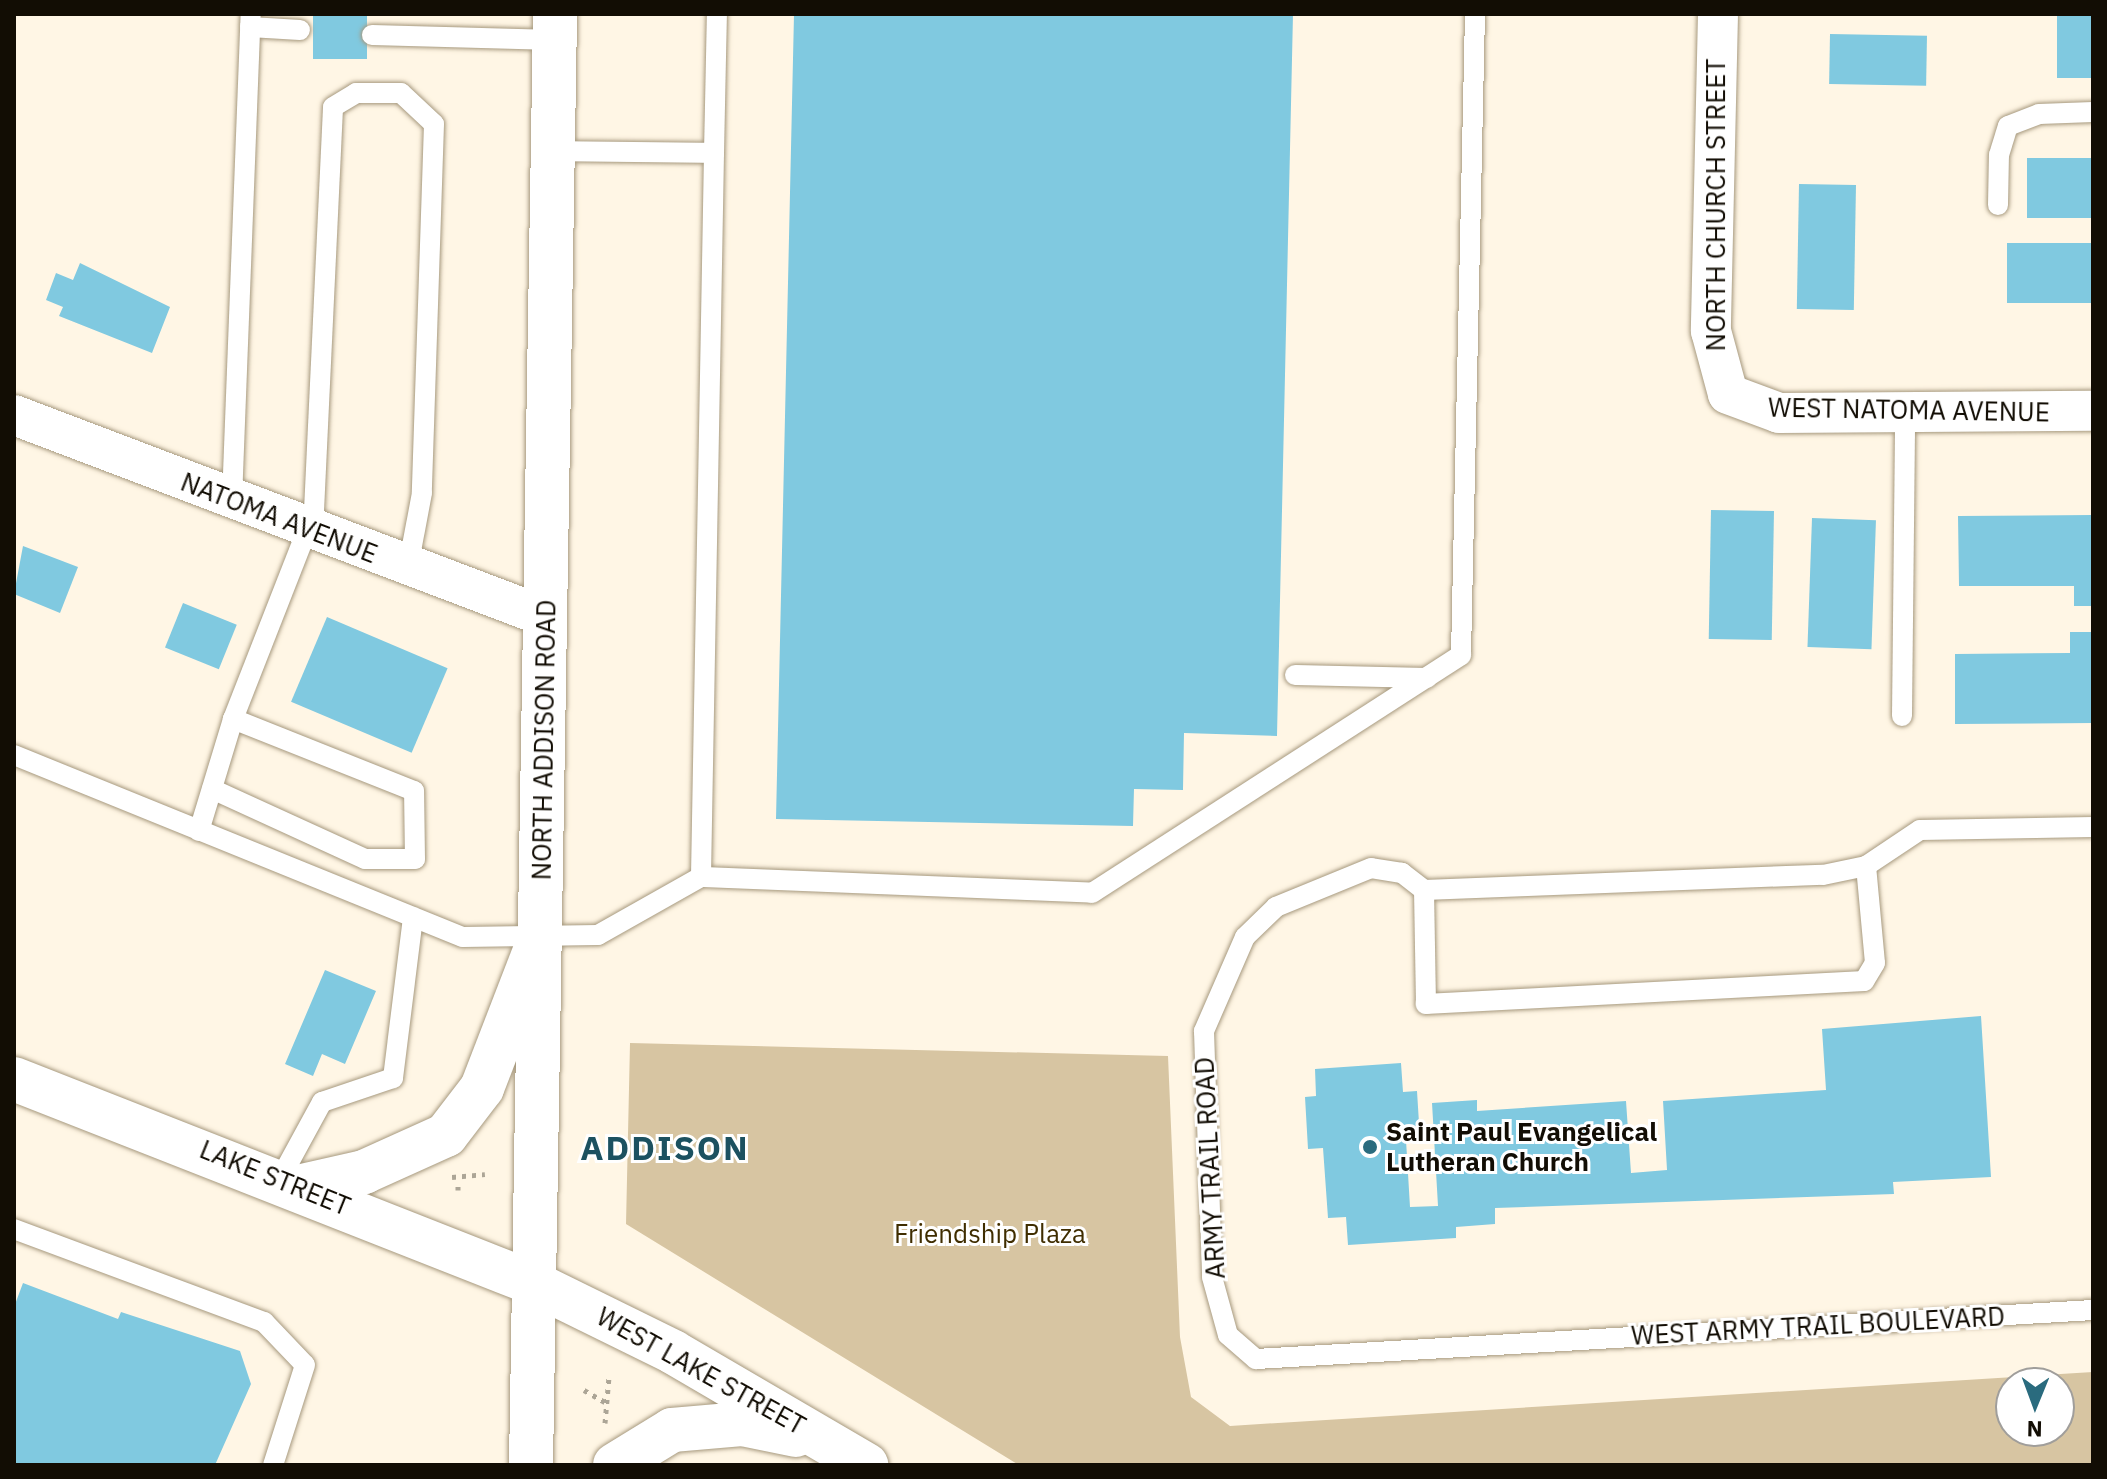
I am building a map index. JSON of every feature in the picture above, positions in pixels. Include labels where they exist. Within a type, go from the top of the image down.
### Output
[{"type":"main road","name":"NORTH ADDISON ROAD","points":[[531,1465],[555,27]]},
{"type":"main road","points":[[289,1183],[364,1172],[446,1135],[482,1088],[541,935]]},
{"type":"main road","name":"LAKE STREET","points":[[14,1079],[289,1183],[533,1283]]},
{"type":"main road","name":"WEST LAKE STREET","points":[[533,1283],[673,1352],[839,1455]]},
{"type":"main road","points":[[610,1445],[672,1430],[742,1424],[839,1455]]},
{"type":"street","name":"NORTH CHURCH STREET","points":[[1718,14],[1711,331],[1728,394]]},
{"type":"street","name":"WEST NATOMA AVENUE","points":[[1728,394],[1779,413],[2093,411]]},
{"type":"street","name":"NATOMA AVENUE","points":[[14,415],[310,531],[546,617]]},
{"type":"lane","points":[[701,877],[717,14]]},
{"type":"lane","points":[[14,755],[463,937],[598,935],[701,877],[1092,893],[1461,655],[1475,14]]},
{"type":"lane","points":[[232,500],[251,20],[300,30]]},
{"type":"lane","points":[[372,35],[555,27]]},
{"type":"lane","points":[[199,831],[233,719],[310,531],[333,107],[356,93],[401,93],[434,124],[422,493],[408,567]]},
{"type":"lane","points":[[1998,205],[1999,155],[2008,126],[2039,114],[2093,112]]},
{"type":"lane","points":[[554,151],[714,153]]},
{"type":"lane","points":[[1902,716],[1905,413]]},
{"type":"lane","points":[[1295,675],[1427,678]]},
{"type":"lane","points":[[212,789],[365,859],[415,859],[414,791],[233,719]]},
{"type":"lane","points":[[1866,866],[1875,963],[1864,981],[1426,1004],[1424,890],[1823,875],[1866,866],[1920,830],[2093,827]]},
{"type":"lane","name":"ARMY TRAIL ROAD","points":[[1424,890],[1402,873],[1371,868],[1276,907],[1245,937],[1204,1031],[1212,1277],[1228,1335],[1256,1359],[1543,1343]]},
{"type":"lane","points":[[289,1183],[322,1102],[393,1078],[413,917]]},
{"type":"lane","points":[[14,1229],[264,1322],[305,1365],[273,1465]]},
{"type":"lane","name":"WEST ARMY TRAIL BOULEVARD","points":[[1543,1343],[2093,1310]]},
{"type":"path","points":[[458,1190],[458,1181],[485,1174]]},
{"type":"path","points":[[609,1376],[605,1402],[610,1445]]},
{"type":"path","points":[[584,1390],[605,1402]]},
{"type":"green space","name":"Friendship Plaza","points":[[630,1043],[1168,1056],[1180,1337],[1191,1397],[1230,1426],[1995,1378],[1995,1447],[2075,1447],[2075,1373],[2093,1372],[2093,1465],[1019,1465],[626,1224]]},
{"type":"building","points":[[313,14],[367,14],[367,59],[313,59]]},
{"type":"building","points":[[794,14],[1293,14],[1277,736],[1184,733],[1183,790],[1134,789],[1133,826],[776,819]]},
{"type":"building","points":[[2057,14],[2093,14],[2093,78],[2057,78]]},
{"type":"building","points":[[1830,34],[1927,36],[1926,86],[1829,84]]},
{"type":"building","points":[[2027,158],[2093,158],[2093,218],[2027,218]]},
{"type":"building","points":[[1799,184],[1856,185],[1854,310],[1797,309]]},
{"type":"building","points":[[2007,243],[2093,243],[2093,303],[2007,303]]},
{"type":"building","points":[[80,263],[170,307],[152,353],[59,316],[63,307],[46,300],[56,273],[73,280]]},
{"type":"building","points":[[1711,510],[1774,511],[1772,640],[1709,639]]},
{"type":"building","points":[[2093,515],[2093,606],[2074,606],[2074,586],[1959,586],[1958,516]]},
{"type":"building","points":[[1812,518],[1876,520],[1871,649],[1807,647]]},
{"type":"building","points":[[23,546],[78,567],[60,613],[14,594]]},
{"type":"building","points":[[183,603],[237,625],[219,669],[165,648]]},
{"type":"building","points":[[327,617],[448,668],[412,753],[291,702]]},
{"type":"building","points":[[2070,632],[2093,632],[2093,723],[1955,724],[1955,654],[2070,653]]},
{"type":"building","points":[[325,970],[376,991],[345,1064],[322,1054],[313,1076],[285,1064]]},
{"type":"building","points":[[1981,1016],[1991,1177],[1893,1182],[1894,1194],[1495,1208],[1495,1224],[1456,1227],[1456,1238],[1348,1245],[1346,1217],[1328,1218],[1323,1148],[1308,1149],[1305,1097],[1316,1096],[1315,1069],[1401,1063],[1403,1092],[1417,1091],[1420,1139],[1406,1140],[1410,1207],[1438,1206],[1432,1103],[1477,1100],[1477,1111],[1626,1101],[1631,1173],[1667,1170],[1663,1101],[1826,1090],[1822,1029]]},
{"type":"building","points":[[23,1283],[118,1319],[121,1312],[240,1351],[251,1384],[215,1465],[14,1465],[14,1307]]},
{"type":"place","name":"Saint Paul Evangelical Lutheran Church","points":[[1370,1147]]},
{"type":"district","name":"ADDISON","points":[[665,1148]]}]
